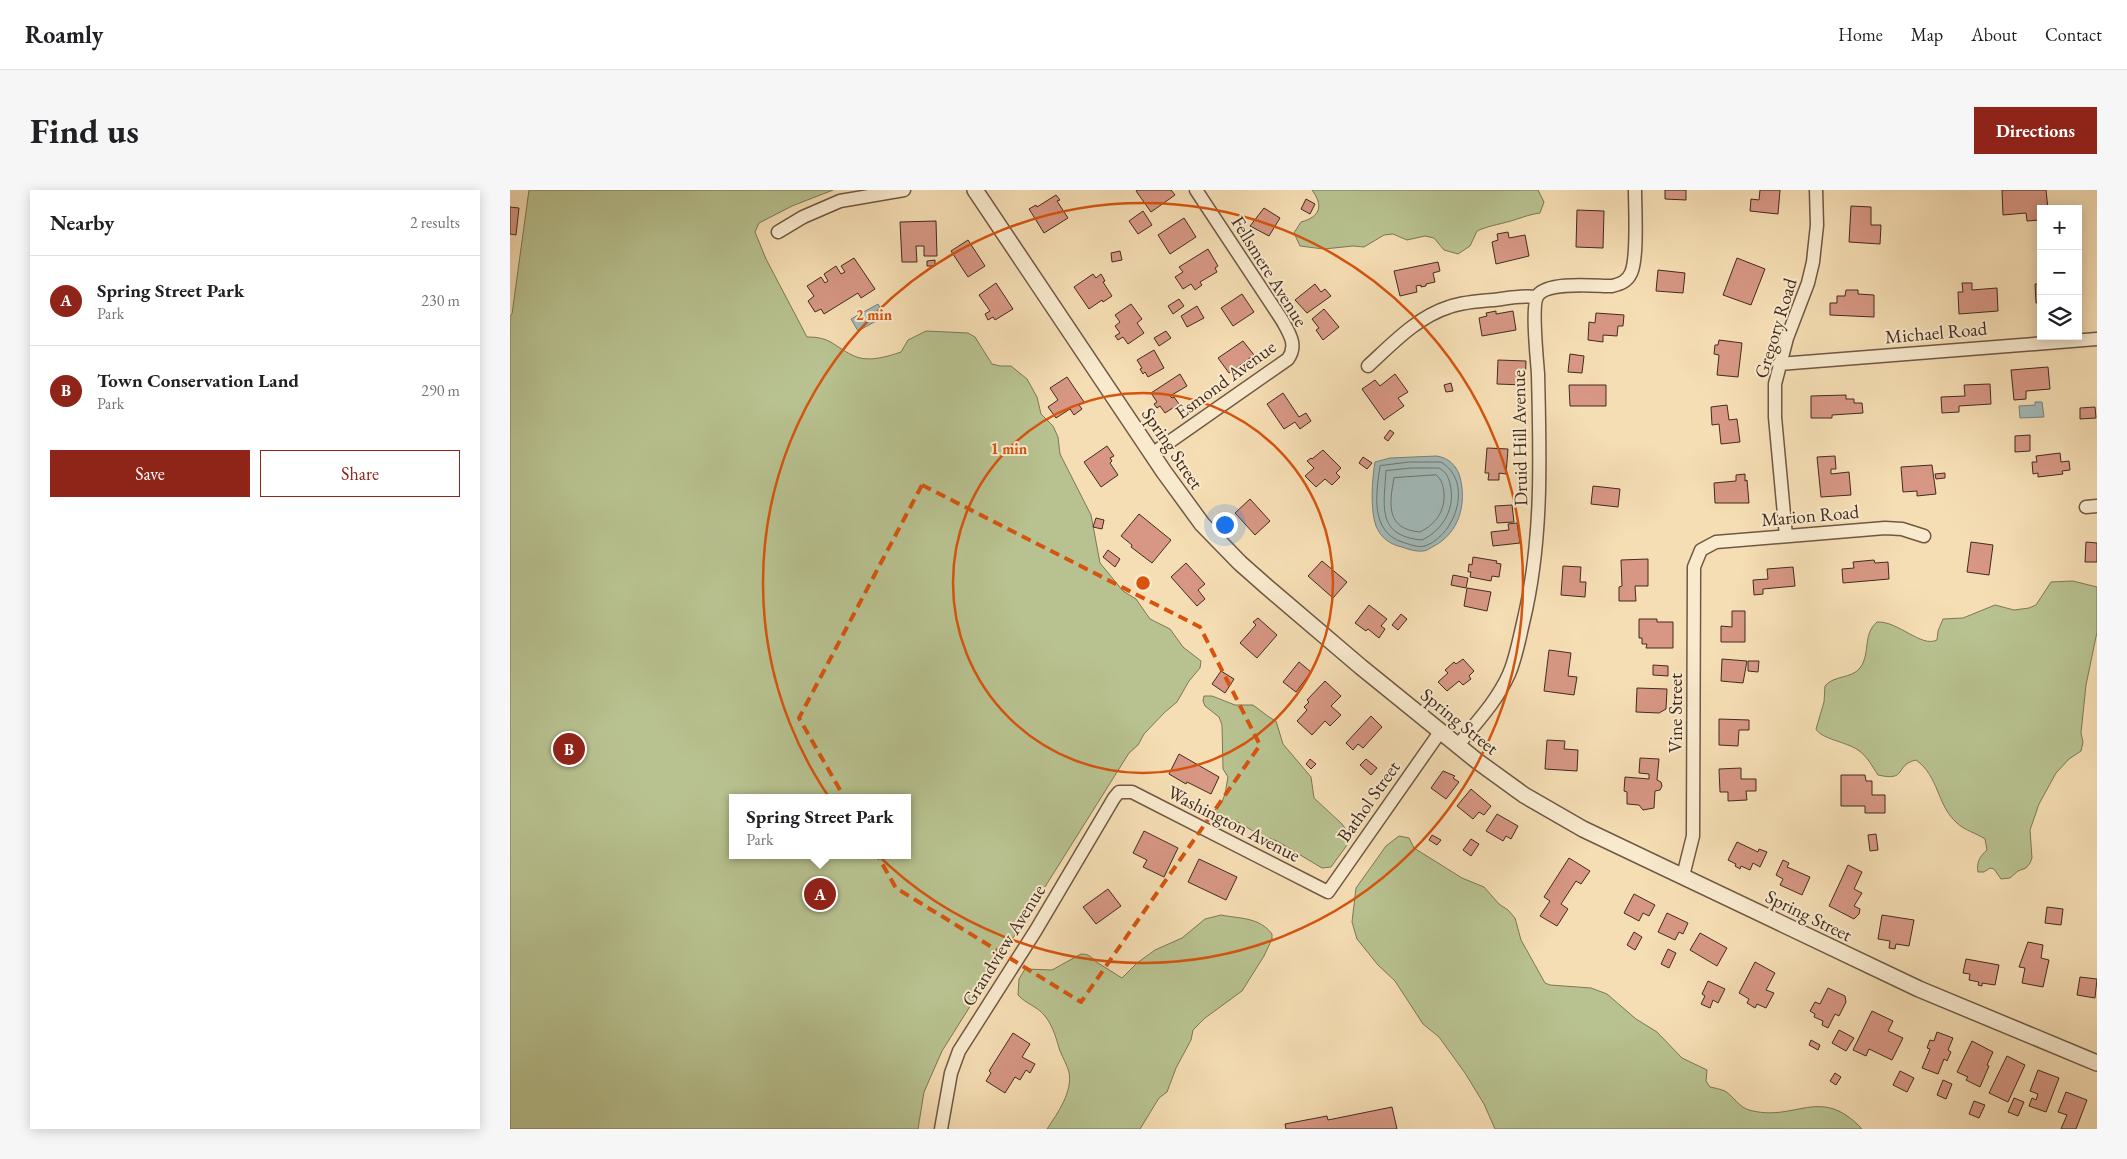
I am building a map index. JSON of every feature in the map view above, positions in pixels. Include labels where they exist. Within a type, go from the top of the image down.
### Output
[{"type":"street","points":[[778,232],[840,201],[904,190]]},
{"type":"street","name":"Spring Street","points":[[975,190],[1192,511],[1240,563],[1440,732],[1504,781],[1582,829],[1919,989],[2097,1063]]},
{"type":"street","name":"Fellsmere Avenue","points":[[1196,190],[1282,320],[1292,338],[1293,349]]},
{"type":"street","points":[[1368,366],[1409,330],[1438,311],[1479,301],[1522,296],[1536,298],[1541,292],[1551,287],[1615,285],[1628,278],[1633,265],[1635,190]]},
{"type":"street","name":"Gregory Road","points":[[1786,536],[1775,417],[1776,384],[1779,364],[1813,262],[1817,225],[1816,190]]},
{"type":"street","name":"Druid Hill Avenue","points":[[1458,745],[1489,708],[1509,674],[1522,632],[1532,579],[1539,499],[1537,352],[1534,308],[1536,298]]},
{"type":"street","name":"Michael Road","points":[[1779,364],[2097,339]]},
{"type":"street","name":"Esmond Avenue","points":[[1152,454],[1288,359],[1293,349]]},
{"type":"street","name":"Marion Road","points":[[1700,550],[1716,542],[1891,528],[1924,536]]},
{"type":"street","name":"Vine Street","points":[[1683,876],[1693,836],[1694,567],[1700,550]]},
{"type":"street","name":"Bathol Street","points":[[1328,892],[1440,732]]},
{"type":"street","name":"Washington Avenue","points":[[1122,791],[1132,792],[1328,892]]},
{"type":"street","name":"Grandview Avenue","points":[[941,1129],[950,1073],[959,1051],[1036,930],[1114,798],[1122,791]]},
{"type":"highlighted area","points":[[922,485],[1200,627],[1260,745],[1081,1002],[896,888],[799,718]]},
{"type":"green space","points":[[529,190],[833,190],[792,206],[759,223],[755,232],[766,259],[807,337],[827,340],[852,355],[870,359],[901,352],[908,340],[926,331],[968,333],[975,337],[992,364],[1011,366],[1027,379],[1037,397],[1041,414],[1053,426],[1058,437],[1060,454],[1091,515],[1100,563],[1123,591],[1136,599],[1150,619],[1170,629],[1183,647],[1201,661],[1200,668],[1189,681],[1177,702],[1144,734],[1138,745],[1129,753],[942,1051],[924,1092],[918,1129],[510,1129],[510,316],[512,314]]},
{"type":"green space","points":[[1312,190],[1538,190],[1544,202],[1540,213],[1477,231],[1470,246],[1458,254],[1444,250],[1434,238],[1425,236],[1407,240],[1393,234],[1384,235],[1364,247],[1353,246],[1324,249],[1300,246],[1294,233],[1301,222],[1312,217],[1318,210],[1318,201]]},
{"type":"green space","points":[[2073,581],[2097,587],[2097,632],[2086,685],[2081,751],[2069,759],[2056,773],[2039,804],[2030,830],[2032,858],[2030,863],[2026,868],[2018,871],[2010,878],[2001,879],[1994,869],[1990,868],[1984,872],[1978,872],[1979,860],[1987,850],[1985,839],[1963,828],[1950,816],[1934,782],[1924,767],[1916,760],[1905,765],[1897,775],[1887,777],[1878,775],[1861,752],[1823,735],[1816,729],[1824,702],[1825,686],[1833,680],[1852,674],[1860,668],[1872,627],[1877,622],[1893,626],[1917,638],[1931,641],[1937,640],[1938,631],[1943,619],[1963,618],[1995,605],[2014,610],[2029,608],[2036,605],[2051,582]]},
{"type":"green space","points":[[1204,696],[1212,696],[1235,705],[1253,705],[1276,721],[1283,744],[1311,777],[1314,798],[1347,831],[1347,845],[1331,867],[1322,868],[1277,841],[1260,835],[1236,821],[1214,817],[1213,812],[1222,802],[1225,794],[1228,777],[1223,769],[1222,725],[1219,717],[1205,706]]},
{"type":"green space","points":[[1399,836],[1409,838],[1414,848],[1462,878],[1484,887],[1499,904],[1508,910],[1515,918],[1521,940],[1545,983],[1591,988],[1607,994],[1636,1019],[1657,1032],[1682,1058],[1707,1070],[1706,1081],[1710,1087],[1725,1091],[1745,1109],[1766,1113],[1820,1107],[1833,1109],[1847,1116],[1862,1129],[1495,1129],[1484,1104],[1465,1073],[1439,1037],[1423,1024],[1395,981],[1378,965],[1357,939],[1352,922],[1356,888],[1386,846]]},
{"type":"green space","points":[[1221,915],[1242,918],[1261,924],[1272,934],[1272,939],[1264,956],[1242,991],[1205,1018],[1193,1030],[1191,1040],[1176,1068],[1167,1092],[1159,1098],[1140,1129],[1047,1129],[1066,1095],[1070,1080],[1069,1072],[1048,1020],[1039,1010],[1018,995],[1019,979],[1025,969],[1052,970],[1084,954],[1122,978],[1137,963],[1155,950],[1182,938],[1205,919]]},
{"type":"water","points":[[878,304],[885,316],[858,331],[851,319]]},
{"type":"water","points":[[2035,402],[2042,402],[2044,417],[2020,418],[2019,406],[2035,405]]},
{"type":"water","points":[[1436,456],[1444,458],[1451,463],[1457,469],[1460,477],[1462,487],[1461,507],[1455,526],[1443,540],[1426,550],[1413,550],[1391,543],[1380,533],[1374,519],[1372,494],[1375,462],[1390,458]]},
{"type":"building","points":[[1171,190],[1175,195],[1151,212],[1136,191]]},
{"type":"building","points":[[1665,190],[1686,190],[1686,200],[1665,199]]},
{"type":"building","points":[[1760,190],[1780,190],[1778,214],[1750,211],[1751,199],[1759,200]]},
{"type":"building","points":[[2002,190],[2046,190],[2048,205],[2037,205],[2037,220],[2027,221],[2026,213],[2003,215]]},
{"type":"building","points":[[1056,195],[1060,200],[1057,201],[1068,218],[1044,233],[1029,209],[1036,205],[1037,207]]},
{"type":"building","points":[[1306,199],[1315,204],[1310,214],[1301,209]]},
{"type":"building","points":[[1851,206],[1871,207],[1871,225],[1881,225],[1880,244],[1849,242]]},
{"type":"building","points":[[510,207],[519,208],[516,235],[510,234]]},
{"type":"building","points":[[1264,208],[1280,218],[1269,236],[1250,226]]},
{"type":"building","points":[[1577,210],[1604,211],[1603,248],[1576,247]]},
{"type":"building","points":[[1143,211],[1152,225],[1138,234],[1129,221]]},
{"type":"building","points":[[1184,218],[1196,237],[1170,254],[1158,235]]},
{"type":"building","points":[[936,221],[937,256],[924,256],[924,246],[916,246],[917,262],[902,262],[900,222]]},
{"type":"building","points":[[1508,232],[1509,238],[1525,235],[1529,256],[1496,264],[1492,242],[1498,240],[1497,234]]},
{"type":"building","points":[[968,240],[985,266],[968,277],[951,251]]},
{"type":"building","points":[[1208,249],[1218,266],[1215,268],[1217,272],[1200,282],[1202,285],[1195,290],[1191,284],[1183,289],[1175,277],[1183,272],[1179,267]]},
{"type":"building","points":[[1120,251],[1122,260],[1112,262],[1111,253]]},
{"type":"building","points":[[854,258],[875,289],[861,298],[858,293],[824,314],[821,309],[815,312],[808,301],[814,296],[807,286],[821,277],[825,283],[828,281],[824,274],[836,266],[841,274],[845,272],[841,266]]},
{"type":"building","points":[[1737,258],[1765,269],[1751,305],[1723,295]]},
{"type":"building","points":[[935,260],[935,266],[927,266],[927,261]]},
{"type":"building","points":[[1438,262],[1440,271],[1433,273],[1435,282],[1426,284],[1426,286],[1416,286],[1417,292],[1400,296],[1394,271]]},
{"type":"building","points":[[1658,270],[1685,273],[1683,293],[1656,291]]},
{"type":"building","points":[[1093,274],[1096,278],[1101,274],[1105,281],[1103,282],[1112,296],[1089,309],[1074,287]]},
{"type":"building","points":[[996,283],[1013,309],[995,320],[993,317],[988,320],[985,314],[990,311],[979,295]]},
{"type":"building","points":[[1962,283],[1972,283],[1972,290],[1997,288],[1998,311],[1959,314],[1958,292],[1963,292]]},
{"type":"building","points":[[1315,284],[1321,292],[1325,289],[1331,296],[1307,313],[1295,300]]},
{"type":"building","points":[[2035,284],[2037,284],[2037,303]]},
{"type":"building","points":[[1846,290],[1858,290],[1858,294],[1874,295],[1874,317],[1830,315],[1830,303],[1837,303],[1837,296],[1845,296]]},
{"type":"building","points":[[1242,294],[1254,312],[1233,326],[1221,308]]},
{"type":"building","points":[[1179,299],[1184,306],[1173,314],[1168,306]]},
{"type":"building","points":[[1131,304],[1142,319],[1137,323],[1144,333],[1128,344],[1123,337],[1118,340],[1115,336],[1120,333],[1115,326],[1120,322],[1115,315]]},
{"type":"building","points":[[1197,306],[1204,318],[1187,327],[1181,316]]},
{"type":"building","points":[[1324,309],[1339,327],[1323,340],[1316,330],[1319,328],[1312,319]]},
{"type":"building","points":[[1496,311],[1496,314],[1513,311],[1516,330],[1482,336],[1479,318],[1487,316],[1486,313]]},
{"type":"building","points":[[1596,313],[1624,315],[1623,326],[1618,326],[1617,336],[1603,335],[1603,342],[1588,340],[1589,322],[1595,323]]},
{"type":"building","points":[[1166,331],[1171,338],[1159,346],[1154,338]]},
{"type":"building","points":[[1719,340],[1742,343],[1738,377],[1717,375],[1719,355],[1714,354],[1715,345],[1718,345]]},
{"type":"building","points":[[1243,341],[1254,355],[1229,373],[1218,358]]},
{"type":"building","points":[[1154,350],[1164,368],[1148,377],[1145,372],[1143,374],[1137,360]]},
{"type":"building","points":[[1570,354],[1584,356],[1582,373],[1568,372]]},
{"type":"building","points":[[1498,360],[1526,361],[1525,385],[1497,384]]},
{"type":"building","points":[[2048,367],[2050,389],[2026,391],[2026,399],[2014,400],[2011,370]]},
{"type":"building","points":[[1180,374],[1187,386],[1170,396],[1174,397],[1179,404],[1165,413],[1160,406],[1157,408],[1154,404],[1157,402],[1151,393]]},
{"type":"building","points":[[1395,374],[1408,392],[1398,398],[1404,406],[1384,420],[1362,389],[1375,380],[1380,386]]},
{"type":"building","points":[[1067,377],[1084,402],[1079,405],[1082,409],[1074,415],[1070,409],[1056,418],[1048,407],[1058,400],[1050,388]]},
{"type":"building","points":[[1451,383],[1453,391],[1446,392],[1444,385]]},
{"type":"building","points":[[1990,384],[1991,404],[1959,406],[1959,412],[1942,413],[1941,397],[1965,396],[1964,385]]},
{"type":"building","points":[[1569,385],[1606,385],[1606,406],[1570,406]]},
{"type":"building","points":[[1283,393],[1299,417],[1306,413],[1311,421],[1300,429],[1295,422],[1284,429],[1267,404]]},
{"type":"building","points":[[1846,395],[1846,399],[1854,399],[1854,403],[1862,403],[1863,413],[1832,415],[1832,418],[1811,418],[1811,396]]},
{"type":"building","points":[[1727,405],[1729,420],[1737,419],[1740,442],[1721,444],[1719,424],[1712,425],[1711,407]]},
{"type":"building","points":[[2095,407],[2096,418],[2080,419],[2080,408]]},
{"type":"building","points":[[1390,430],[1394,433],[1388,441],[1384,438]]},
{"type":"building","points":[[2030,435],[2030,451],[2015,452],[2015,436]]},
{"type":"building","points":[[1107,446],[1114,456],[1110,458],[1112,461],[1110,463],[1118,475],[1101,487],[1084,462]]},
{"type":"building","points":[[1487,448],[1508,449],[1506,474],[1499,473],[1499,480],[1488,480],[1489,473],[1485,473]]},
{"type":"building","points":[[1323,450],[1341,468],[1336,473],[1340,477],[1332,485],[1325,479],[1316,487],[1305,476],[1314,468],[1307,461]]},
{"type":"building","points":[[2060,453],[2061,462],[2069,461],[2070,470],[2062,471],[2063,474],[2038,477],[2038,473],[2033,474],[2032,462],[2037,462],[2036,456]]},
{"type":"building","points":[[1835,456],[1836,469],[1831,469],[1831,474],[1849,472],[1851,495],[1821,497],[1817,457]]},
{"type":"building","points":[[1363,457],[1372,463],[1367,469],[1359,463]]},
{"type":"building","points":[[1932,465],[1936,494],[1917,496],[1917,491],[1903,492],[1901,467]]},
{"type":"building","points":[[1945,473],[1945,478],[1936,479],[1935,474]]},
{"type":"building","points":[[1745,474],[1749,503],[1715,503],[1714,483],[1736,481],[1736,475]]},
{"type":"building","points":[[1593,486],[1620,489],[1618,507],[1591,504]]},
{"type":"building","points":[[1250,499],[1270,521],[1255,535],[1235,513]]},
{"type":"building","points":[[1512,505],[1514,522],[1497,523],[1495,506]]},
{"type":"building","points":[[1139,514],[1171,540],[1152,563],[1131,547],[1132,545],[1121,536]]},
{"type":"building","points":[[1096,518],[1104,520],[1102,529],[1093,527]]},
{"type":"building","points":[[1517,523],[1520,543],[1493,546],[1491,532],[1509,530],[1508,524]]},
{"type":"building","points":[[1971,542],[1993,545],[1989,575],[1967,572]]},
{"type":"building","points":[[2086,542],[2097,543],[2097,562],[2085,562]]},
{"type":"building","points":[[1108,550],[1120,559],[1115,567],[1103,557]]},
{"type":"building","points":[[1473,557],[1497,561],[1496,563],[1501,564],[1499,577],[1492,576],[1491,581],[1470,577],[1471,572],[1468,572],[1469,564],[1472,565]]},
{"type":"building","points":[[1648,559],[1648,586],[1635,586],[1636,601],[1619,601],[1619,587],[1622,586],[1621,560]]},
{"type":"building","points":[[1874,560],[1875,563],[1888,562],[1889,579],[1843,583],[1842,569],[1854,568],[1853,562]]},
{"type":"building","points":[[1322,561],[1347,582],[1333,598],[1308,576]]},
{"type":"building","points":[[1186,563],[1205,584],[1198,590],[1205,599],[1197,606],[1171,577]]},
{"type":"building","points":[[1563,566],[1581,567],[1580,582],[1586,582],[1585,597],[1561,595]]},
{"type":"building","points":[[1793,567],[1795,586],[1763,589],[1763,594],[1754,595],[1753,580],[1768,579],[1767,569]]},
{"type":"building","points":[[1453,575],[1468,578],[1466,588],[1451,585]]},
{"type":"building","points":[[1467,588],[1491,592],[1487,611],[1464,606]]},
{"type":"building","points":[[1369,605],[1387,619],[1381,626],[1385,629],[1379,638],[1368,629],[1366,631],[1355,623]]},
{"type":"building","points":[[1732,611],[1745,611],[1745,642],[1721,642],[1721,626],[1732,627]]},
{"type":"building","points":[[1401,614],[1407,619],[1398,630],[1392,625]]},
{"type":"building","points":[[1258,618],[1277,635],[1257,658],[1240,643],[1256,625],[1253,622]]},
{"type":"building","points":[[1639,619],[1657,619],[1657,622],[1673,622],[1673,648],[1646,648],[1647,644],[1642,644],[1642,638],[1639,638]]},
{"type":"building","points":[[1549,650],[1571,653],[1568,676],[1577,677],[1574,695],[1544,691]]},
{"type":"building","points":[[1463,659],[1474,671],[1469,676],[1471,679],[1463,685],[1459,681],[1447,691],[1438,682],[1448,673],[1445,670],[1454,662],[1456,664]]},
{"type":"building","points":[[1722,659],[1747,661],[1743,683],[1721,681]]},
{"type":"building","points":[[1748,661],[1759,661],[1758,672],[1748,671]]},
{"type":"building","points":[[1299,662],[1311,672],[1296,692],[1283,682]]},
{"type":"building","points":[[1653,665],[1668,666],[1668,676],[1653,675]]},
{"type":"building","points":[[1221,671],[1234,679],[1225,693],[1212,684]]},
{"type":"building","points":[[1325,681],[1341,696],[1331,706],[1341,715],[1330,726],[1325,721],[1312,735],[1297,721],[1307,710],[1304,707],[1309,702],[1307,700]]},
{"type":"building","points":[[1637,688],[1667,689],[1666,709],[1659,713],[1636,712]]},
{"type":"building","points":[[1371,716],[1382,727],[1363,748],[1358,744],[1353,750],[1346,743]]},
{"type":"building","points":[[1719,719],[1749,720],[1749,730],[1739,730],[1738,746],[1719,745]]},
{"type":"building","points":[[1547,740],[1565,741],[1564,749],[1578,750],[1577,771],[1545,769]]},
{"type":"building","points":[[1179,754],[1219,777],[1211,794],[1187,782],[1186,784],[1169,774]]},
{"type":"building","points":[[1640,758],[1659,759],[1657,780],[1661,782],[1662,786],[1660,790],[1655,791],[1654,808],[1643,810],[1639,805],[1627,804],[1627,792],[1624,791],[1625,777],[1649,779],[1649,774],[1639,773]]},
{"type":"building","points":[[1310,759],[1316,764],[1311,769],[1306,764]]},
{"type":"building","points":[[1366,759],[1377,768],[1371,775],[1360,765]]},
{"type":"building","points":[[1741,768],[1741,779],[1756,779],[1756,791],[1746,791],[1747,800],[1728,801],[1728,792],[1720,792],[1719,769]]},
{"type":"building","points":[[1443,771],[1455,776],[1453,778],[1459,782],[1446,799],[1431,788]]},
{"type":"building","points":[[1841,775],[1865,775],[1866,781],[1872,781],[1872,795],[1885,795],[1885,813],[1865,813],[1865,806],[1841,806]]},
{"type":"building","points":[[1471,789],[1491,806],[1484,815],[1479,812],[1473,819],[1457,806]]},
{"type":"building","points":[[1497,814],[1518,826],[1511,839],[1506,836],[1503,841],[1486,831]]},
{"type":"building","points":[[1144,831],[1178,848],[1164,877],[1143,867],[1147,860],[1133,853]]},
{"type":"building","points":[[1876,834],[1878,850],[1870,851],[1868,835]]},
{"type":"building","points":[[1432,835],[1441,840],[1437,845],[1429,840]]},
{"type":"building","points":[[1471,839],[1479,844],[1471,856],[1463,850]]},
{"type":"building","points":[[1737,842],[1758,852],[1759,849],[1767,852],[1760,867],[1753,863],[1750,870],[1741,866],[1740,869],[1735,866],[1736,864],[1728,860]]},
{"type":"building","points":[[1569,858],[1590,871],[1581,884],[1576,881],[1561,904],[1568,909],[1557,926],[1540,916],[1550,901],[1544,897]]},
{"type":"building","points":[[1199,859],[1237,877],[1226,900],[1188,882]]},
{"type":"building","points":[[1783,860],[1789,863],[1787,867],[1810,877],[1802,895],[1780,885],[1783,879],[1776,875]]},
{"type":"building","points":[[1848,865],[1862,872],[1854,889],[1862,893],[1854,906],[1860,909],[1859,914],[1854,919],[1829,906]]},
{"type":"building","points":[[1108,889],[1121,906],[1096,924],[1083,907]]},
{"type":"building","points":[[1634,894],[1655,905],[1649,916],[1643,913],[1639,921],[1624,913]]},
{"type":"building","points":[[2047,907],[2063,909],[2061,925],[2045,923]]},
{"type":"building","points":[[1667,913],[1688,923],[1683,934],[1679,932],[1675,940],[1658,932]]},
{"type":"building","points":[[1882,915],[1914,920],[1909,946],[1896,944],[1895,949],[1889,948],[1890,941],[1878,939]]},
{"type":"building","points":[[1634,932],[1642,937],[1635,950],[1627,945]]},
{"type":"building","points":[[1700,933],[1727,948],[1717,966],[1690,950]]},
{"type":"building","points":[[2028,942],[2043,945],[2041,958],[2049,960],[2043,987],[2022,983],[2025,968],[2019,967]]},
{"type":"building","points":[[1668,949],[1676,953],[1669,968],[1661,964]]},
{"type":"building","points":[[1966,959],[1999,965],[1995,985],[1982,983],[1982,986],[1978,985],[1979,982],[1969,980],[1970,974],[1963,973]]},
{"type":"building","points":[[1755,962],[1775,973],[1766,990],[1774,993],[1766,1008],[1757,1004],[1755,1008],[1747,1003],[1749,999],[1739,993]]},
{"type":"building","points":[[2080,977],[2097,979],[2095,998],[2077,995]]},
{"type":"building","points":[[1708,981],[1725,989],[1718,1003],[1713,1000],[1710,1008],[1701,1004],[1705,996],[1702,994]]},
{"type":"building","points":[[1828,988],[1845,996],[1846,1002],[1839,1016],[1835,1014],[1828,1028],[1822,1025],[1823,1021],[1814,1017],[1815,1014],[1810,1011],[1815,1002],[1820,1004]]},
{"type":"building","points":[[1872,1011],[1893,1021],[1888,1031],[1903,1038],[1892,1060],[1869,1049],[1866,1056],[1853,1050]]},
{"type":"building","points":[[1839,1030],[1854,1038],[1846,1051],[1832,1043]]},
{"type":"building","points":[[1937,1032],[1953,1038],[1948,1050],[1951,1052],[1947,1061],[1944,1059],[1938,1074],[1922,1068],[1930,1049],[1927,1048],[1930,1040],[1934,1041]]},
{"type":"building","points":[[1013,1033],[1030,1044],[1022,1057],[1035,1064],[1030,1073],[1026,1070],[1020,1080],[1015,1077],[1005,1093],[986,1081],[991,1073],[989,1071]]},
{"type":"building","points":[[1811,1040],[1820,1045],[1818,1050],[1809,1045]]},
{"type":"building","points":[[1972,1041],[1993,1052],[1980,1087],[1966,1080],[1968,1077],[1957,1072]]},
{"type":"building","points":[[2007,1056],[2025,1065],[2008,1102],[1989,1093]]},
{"type":"building","points":[[2038,1070],[2059,1078],[2046,1112],[2029,1106],[2032,1098],[2036,1100],[2038,1094],[2030,1091]]},
{"type":"building","points":[[1900,1071],[1914,1078],[1907,1092],[1893,1085]]},
{"type":"building","points":[[1835,1073],[1841,1077],[1836,1085],[1830,1081]]},
{"type":"building","points":[[1943,1080],[1952,1084],[1946,1099],[1937,1095]]},
{"type":"building","points":[[2066,1092],[2087,1100],[2076,1129],[2061,1129],[2067,1115],[2058,1112]]},
{"type":"building","points":[[2014,1098],[2024,1102],[2018,1116],[2008,1112]]},
{"type":"building","points":[[1974,1101],[1985,1105],[1979,1118],[1969,1114]]},
{"type":"building","points":[[1392,1107],[1397,1129],[1286,1129],[1285,1124],[1327,1116],[1328,1120]]},
{"type":"place","name":"Town Conservation Land","points":[[569,749]]},
{"type":"place","name":"Spring Street Park","points":[[820,894]]}]
